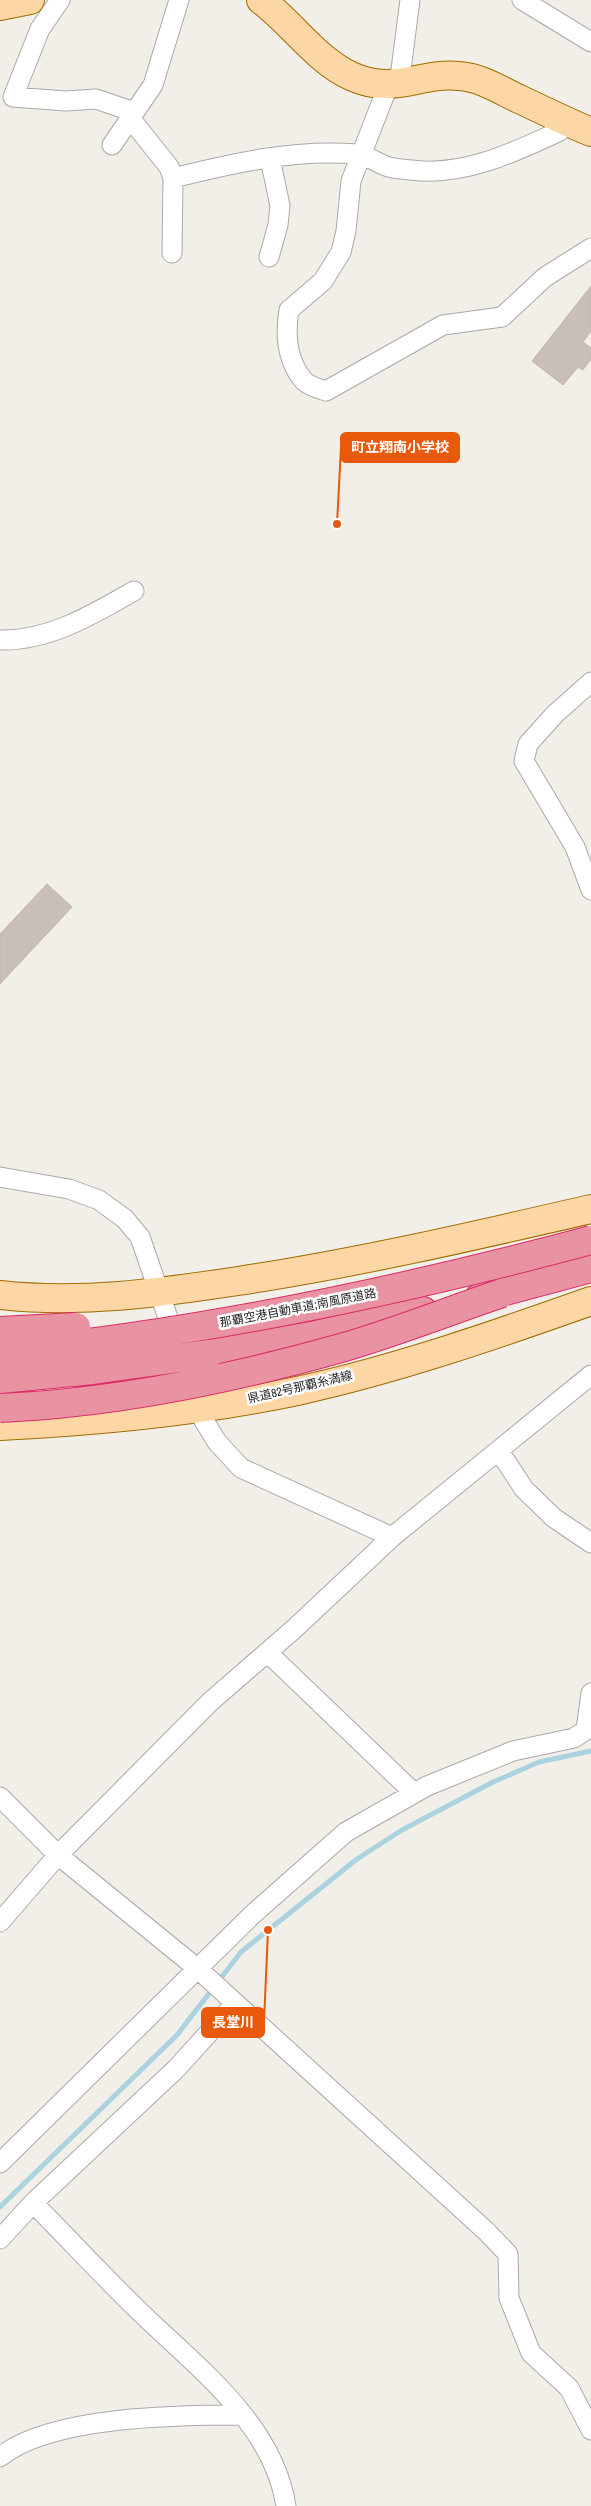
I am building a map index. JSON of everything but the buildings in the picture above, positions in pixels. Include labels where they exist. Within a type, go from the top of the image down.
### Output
[{"type":"highway","name":"那覇空港自動車道;南風原道路","points":[[0,1353],[88,1345],[303,1309],[488,1268],[591,1240]]},
{"type":"highway","points":[[0,1331],[43,1330],[134,1321],[488,1268]]},
{"type":"highway","points":[[0,1379],[93,1370],[208,1354],[316,1335],[502,1293],[591,1268]]},
{"type":"highway","points":[[0,1408],[145,1393],[253,1371],[343,1347],[502,1293]]},
{"type":"main road","points":[[0,6],[30,0]]},
{"type":"main road","points":[[261,0],[332,65],[350,76],[370,84],[393,85],[440,76],[460,76],[482,81],[591,132]]},
{"type":"main road","points":[[0,1294],[81,1298],[161,1293],[364,1261],[591,1209]]},
{"type":"main road","name":"県道82号那覇糸満線","points":[[0,1426],[89,1422],[197,1409],[298,1390],[472,1344],[591,1301]]},
{"type":"street","points":[[60,0],[40,29],[13,97],[66,101],[96,99],[132,115],[169,167],[173,178],[172,253]]},
{"type":"street","points":[[112,145],[153,85],[179,0]]},
{"type":"street","points":[[410,0],[393,85],[359,154],[350,181],[346,231],[341,252],[323,281],[289,310],[286,327],[290,354],[305,382],[326,391],[443,325],[502,317],[544,277],[591,248]]},
{"type":"street","points":[[522,0],[591,42]]},
{"type":"street","points":[[173,178],[242,161],[301,155],[359,154],[388,167],[414,171],[457,168],[510,155],[560,131],[564,121]]},
{"type":"street","points":[[269,257],[278,225],[280,206],[270,158]]},
{"type":"street","points":[[0,640],[20,640],[65,628],[134,591]]},
{"type":"street","points":[[591,682],[554,714],[528,744],[524,761],[575,847],[591,890]]},
{"type":"street","points":[[0,1177],[70,1189],[99,1200],[125,1219],[140,1237],[161,1293],[197,1409],[217,1442],[241,1468],[392,1537]]},
{"type":"street","points":[[0,1922],[58,1855],[210,1702],[392,1537],[591,1375]]},
{"type":"street","points":[[499,1451],[524,1489],[554,1518],[591,1543]]},
{"type":"street","points":[[267,1652],[414,1792]]},
{"type":"street","points":[[0,2163],[253,1914],[346,1832],[414,1792],[513,1752],[574,1738],[586,1730],[591,1693]]},
{"type":"street","points":[[0,1797],[58,1855],[198,1969],[487,2232],[508,2254],[509,2298],[531,2353],[569,2388],[591,2430]]},
{"type":"street","points":[[0,2239],[33,2203],[176,2069],[235,2004]]},
{"type":"street","points":[[33,2203],[137,2310],[191,2360],[242,2415],[274,2463],[286,2506]]},
{"type":"street","points":[[0,2457],[12,2447],[33,2438],[71,2428],[165,2415],[242,2415]]},
{"type":"waterway","points":[[0,2207],[177,2035],[241,1952],[357,1859],[402,1830],[493,1782],[539,1762],[591,1751]]},
{"type":"place","name":"町立翔南小学校","points":[[337,524]]},
{"type":"place","name":"長堂川","points":[[268,1930]]}]
